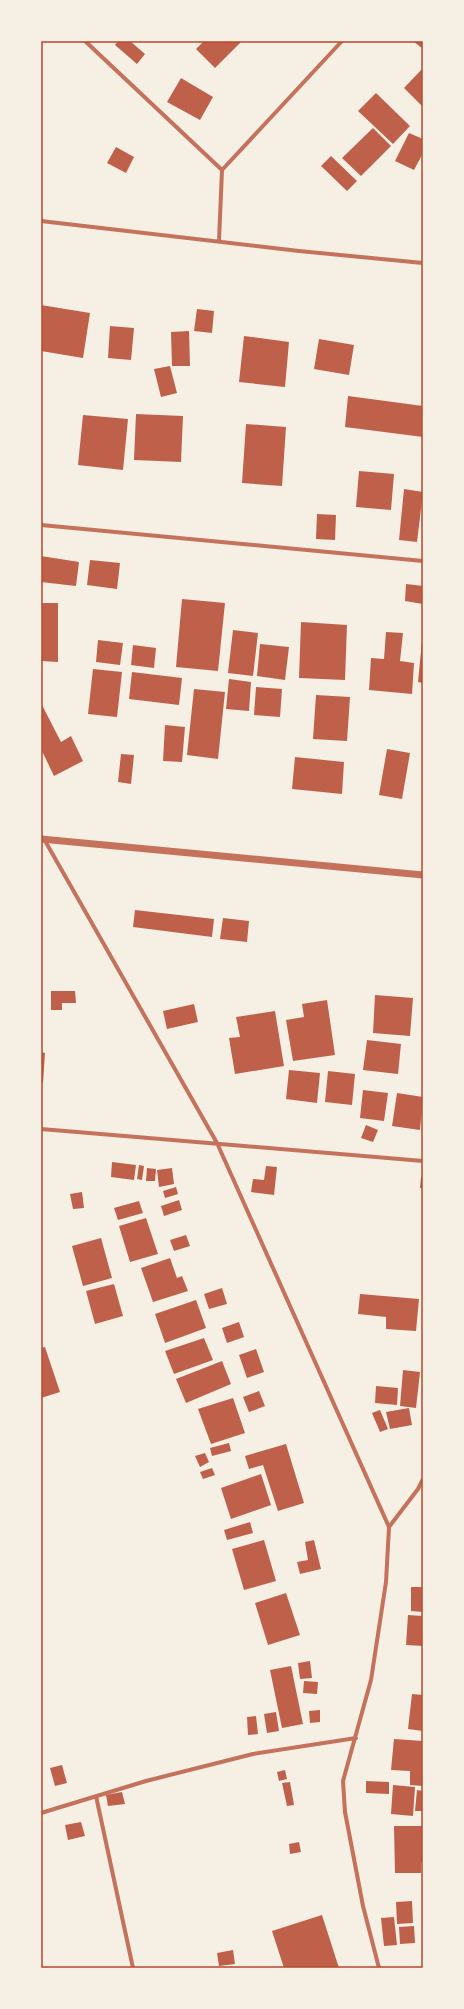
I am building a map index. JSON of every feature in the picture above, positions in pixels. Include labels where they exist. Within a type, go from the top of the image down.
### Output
[{"type":"street","points":[[85,41],[222,170]]},
{"type":"street","points":[[219,241],[222,170],[342,41]]},
{"type":"street","points":[[41,221],[299,251],[423,263]]},
{"type":"street","points":[[41,525],[423,561]]},
{"type":"street","points":[[42,837],[423,875]]},
{"type":"street","points":[[42,837],[217,1143],[389,1527],[386,1582],[371,1680],[343,1781],[345,1812],[363,1906],[379,1968]]},
{"type":"street","points":[[41,1129],[423,1161]]},
{"type":"street","points":[[389,1527],[418,1489],[423,1479]]},
{"type":"street","points":[[41,1813],[146,1781],[253,1754],[356,1738]]},
{"type":"street","points":[[96,1796],[133,1968]]},
{"type":"building","points":[[118,41],[130,41],[145,54],[137,64],[115,45]]},
{"type":"building","points":[[204,41],[242,41],[215,68],[196,49]]},
{"type":"building","points":[[413,41],[423,41],[423,49]]},
{"type":"building","points":[[423,68],[423,107],[404,88]]},
{"type":"building","points":[[181,78],[213,97],[200,120],[167,102]]},
{"type":"building","points":[[376,93],[410,126],[393,144],[358,111]]},
{"type":"building","points":[[373,128],[391,146],[361,176],[342,158]]},
{"type":"building","points":[[409,133],[423,139],[423,153],[414,170],[395,161]]},
{"type":"building","points":[[116,147],[134,157],[126,173],[107,163]]},
{"type":"building","points":[[331,156],[357,181],[347,191],[321,166]]},
{"type":"building","points":[[41,305],[90,313],[83,358],[41,351]]},
{"type":"building","points":[[197,309],[214,311],[212,333],[194,331]]},
{"type":"building","points":[[110,326],[134,328],[131,360],[108,358]]},
{"type":"building","points":[[189,331],[190,366],[172,366],[171,332]]},
{"type":"building","points":[[244,336],[289,342],[285,387],[239,382]]},
{"type":"building","points":[[319,339],[354,345],[349,375],[314,369]]},
{"type":"building","points":[[170,366],[177,393],[161,397],[154,369]]},
{"type":"building","points":[[348,396],[423,406],[423,437],[345,427]]},
{"type":"building","points":[[136,414],[183,416],[181,462],[134,460]]},
{"type":"building","points":[[83,415],[128,419],[123,470],[78,465]]},
{"type":"building","points":[[246,424],[286,427],[282,486],[242,483]]},
{"type":"building","points":[[359,471],[394,474],[391,510],[356,507]]},
{"type":"building","points":[[404,489],[423,492],[417,542],[399,540]]},
{"type":"building","points":[[317,514],[336,515],[335,540],[316,539]]},
{"type":"building","points":[[41,556],[79,562],[76,586],[41,582]]},
{"type":"building","points":[[90,560],[120,563],[117,589],[87,585]]},
{"type":"building","points":[[406,584],[423,586],[423,604],[405,601]]},
{"type":"building","points":[[182,599],[225,603],[218,671],[176,667]]},
{"type":"building","points":[[41,603],[58,603],[58,662],[41,661]]},
{"type":"building","points":[[301,622],[347,625],[345,680],[299,678]]},
{"type":"building","points":[[233,630],[258,633],[253,676],[228,673]]},
{"type":"building","points":[[386,632],[403,633],[400,661],[414,663],[412,694],[369,690],[371,658],[384,659]]},
{"type":"building","points":[[98,640],[123,643],[120,665],[96,662]]},
{"type":"building","points":[[423,641],[423,683],[418,682]]},
{"type":"building","points":[[260,644],[289,647],[285,680],[257,676]]},
{"type":"building","points":[[133,645],[156,648],[154,668],[131,665]]},
{"type":"building","points":[[93,669],[122,672],[117,717],[88,714]]},
{"type":"building","points":[[132,672],[182,678],[179,705],[129,699]]},
{"type":"building","points":[[229,679],[251,682],[249,711],[226,709]]},
{"type":"building","points":[[256,687],[282,689],[280,717],[254,715]]},
{"type":"building","points":[[194,689],[225,692],[218,759],[187,755]]},
{"type":"building","points":[[316,695],[350,697],[347,741],[313,739]]},
{"type":"building","points":[[41,703],[61,742],[71,736],[83,761],[54,776],[41,749]]},
{"type":"building","points":[[165,725],[185,727],[182,762],[163,761]]},
{"type":"building","points":[[387,749],[410,753],[402,799],[379,795]]},
{"type":"building","points":[[121,754],[134,755],[131,784],[118,782]]},
{"type":"building","points":[[295,757],[344,762],[342,794],[292,789]]},
{"type":"building","points":[[135,910],[214,919],[212,937],[133,927]]},
{"type":"building","points":[[223,918],[249,921],[247,942],[220,939]]},
{"type":"building","points":[[51,991],[75,991],[76,1003],[62,1003],[62,1010],[51,1010]]},
{"type":"building","points":[[375,995],[413,998],[410,1036],[373,1033]]},
{"type":"building","points":[[327,1000],[335,1055],[293,1061],[286,1020],[304,1017],[302,1004]]},
{"type":"building","points":[[194,1004],[198,1022],[167,1029],[163,1011]]},
{"type":"building","points":[[275,1011],[284,1066],[235,1074],[229,1038],[240,1037],[236,1017]]},
{"type":"building","points":[[367,1040],[401,1044],[398,1074],[363,1070]]},
{"type":"building","points":[[41,1052],[45,1053],[43,1083],[41,1083]]},
{"type":"building","points":[[289,1070],[320,1073],[317,1103],[286,1099]]},
{"type":"building","points":[[328,1071],[355,1074],[352,1105],[325,1102]]},
{"type":"building","points":[[363,1090],[388,1093],[384,1121],[360,1118]]},
{"type":"building","points":[[397,1093],[423,1097],[420,1130],[392,1126]]},
{"type":"building","points":[[366,1125],[378,1130],[373,1142],[361,1138]]},
{"type":"building","points":[[112,1162],[136,1165],[134,1180],[111,1177]]},
{"type":"building","points":[[139,1165],[144,1166],[142,1180],[137,1179]]},
{"type":"building","points":[[266,1166],[277,1167],[274,1195],[251,1192],[253,1179],[264,1180]]},
{"type":"building","points":[[147,1168],[156,1169],[155,1181],[146,1181]]},
{"type":"building","points":[[172,1168],[174,1184],[159,1187],[157,1170]]},
{"type":"building","points":[[421,1177],[423,1177],[423,1188],[420,1188]]},
{"type":"building","points":[[176,1187],[178,1194],[165,1198],[163,1191]]},
{"type":"building","points":[[82,1192],[84,1208],[73,1209],[70,1194]]},
{"type":"building","points":[[179,1200],[182,1210],[164,1216],[161,1206]]},
{"type":"building","points":[[139,1201],[143,1213],[118,1220],[114,1208]]},
{"type":"building","points":[[146,1218],[158,1254],[130,1262],[119,1226]]},
{"type":"building","points":[[186,1235],[190,1246],[174,1251],[170,1240]]},
{"type":"building","points":[[101,1238],[112,1278],[83,1286],[72,1246]]},
{"type":"building","points":[[170,1258],[177,1278],[182,1276],[188,1291],[153,1302],[141,1268]]},
{"type":"building","points":[[114,1284],[123,1316],[95,1324],[86,1291]]},
{"type":"building","points":[[222,1288],[227,1304],[209,1309],[204,1294]]},
{"type":"building","points":[[360,1294],[419,1299],[416,1331],[386,1329],[386,1317],[358,1314]]},
{"type":"building","points":[[196,1300],[206,1328],[165,1343],[155,1314]]},
{"type":"building","points":[[239,1322],[244,1337],[227,1343],[222,1328]]},
{"type":"building","points":[[204,1338],[213,1360],[174,1374],[165,1351]]},
{"type":"building","points":[[45,1347],[60,1392],[41,1398],[41,1348]]},
{"type":"building","points":[[256,1349],[264,1372],[247,1378],[239,1355]]},
{"type":"building","points":[[222,1361],[231,1384],[186,1403],[176,1379]]},
{"type":"building","points":[[403,1370],[420,1372],[416,1408],[400,1406]]},
{"type":"building","points":[[376,1386],[398,1388],[397,1405],[375,1403]]},
{"type":"building","points":[[259,1391],[265,1406],[249,1412],[243,1397]]},
{"type":"building","points":[[233,1398],[245,1433],[211,1444],[198,1409]]},
{"type":"building","points":[[409,1408],[412,1425],[390,1429],[386,1412]]},
{"type":"building","points":[[380,1410],[388,1429],[380,1432],[372,1413]]},
{"type":"building","points":[[229,1443],[231,1451],[212,1456],[210,1448]]},
{"type":"building","points":[[286,1444],[304,1503],[278,1511],[263,1465],[249,1469],[245,1456]]},
{"type":"building","points":[[205,1453],[209,1462],[200,1467],[195,1456]]},
{"type":"building","points":[[212,1468],[215,1475],[203,1479],[200,1472]]},
{"type":"building","points":[[261,1474],[271,1505],[231,1519],[221,1488]]},
{"type":"building","points":[[250,1522],[253,1533],[227,1540],[224,1530]]},
{"type":"building","points":[[264,1540],[276,1581],[244,1590],[232,1549]]},
{"type":"building","points":[[314,1540],[321,1569],[300,1574],[297,1562],[308,1560],[305,1542]]},
{"type":"building","points":[[411,1587],[423,1587],[423,1612],[411,1611]]},
{"type":"building","points":[[286,1593],[300,1635],[268,1645],[255,1603]]},
{"type":"building","points":[[408,1615],[423,1616],[423,1646],[406,1645]]},
{"type":"building","points":[[310,1661],[312,1678],[300,1679],[298,1663]]},
{"type":"building","points":[[291,1666],[303,1724],[282,1728],[270,1670]]},
{"type":"building","points":[[304,1681],[318,1682],[317,1694],[303,1693]]},
{"type":"building","points":[[412,1694],[423,1695],[423,1731],[408,1729]]},
{"type":"building","points":[[320,1710],[320,1722],[310,1723],[309,1711]]},
{"type":"building","points":[[276,1712],[279,1731],[267,1733],[264,1714]]},
{"type":"building","points":[[256,1716],[258,1734],[248,1735],[247,1717]]},
{"type":"building","points":[[394,1739],[423,1741],[423,1786],[410,1785],[410,1771],[391,1770]]},
{"type":"building","points":[[62,1765],[67,1783],[55,1786],[50,1768]]},
{"type":"building","points":[[285,1770],[287,1779],[279,1781],[277,1772]]},
{"type":"building","points":[[366,1781],[389,1782],[389,1794],[366,1793]]},
{"type":"building","points":[[290,1782],[294,1805],[287,1806],[282,1783]]},
{"type":"building","points":[[393,1785],[415,1787],[413,1816],[391,1814]]},
{"type":"building","points":[[417,1790],[423,1791],[423,1811],[415,1811]]},
{"type":"building","points":[[122,1792],[125,1804],[108,1806],[106,1795]]},
{"type":"building","points":[[81,1822],[85,1836],[68,1840],[65,1825]]},
{"type":"building","points":[[394,1826],[423,1826],[423,1863],[421,1863],[421,1873],[395,1873]]},
{"type":"building","points":[[299,1842],[301,1852],[290,1854],[289,1844]]},
{"type":"building","points":[[412,1901],[413,1923],[397,1924],[396,1902]]},
{"type":"building","points":[[322,1915],[339,1968],[284,1968],[272,1931]]},
{"type":"building","points":[[394,1917],[397,1945],[384,1946],[381,1918]]},
{"type":"building","points":[[414,1926],[415,1943],[400,1944],[399,1927]]},
{"type":"building","points":[[233,1950],[235,1964],[219,1966],[217,1953]]}]
